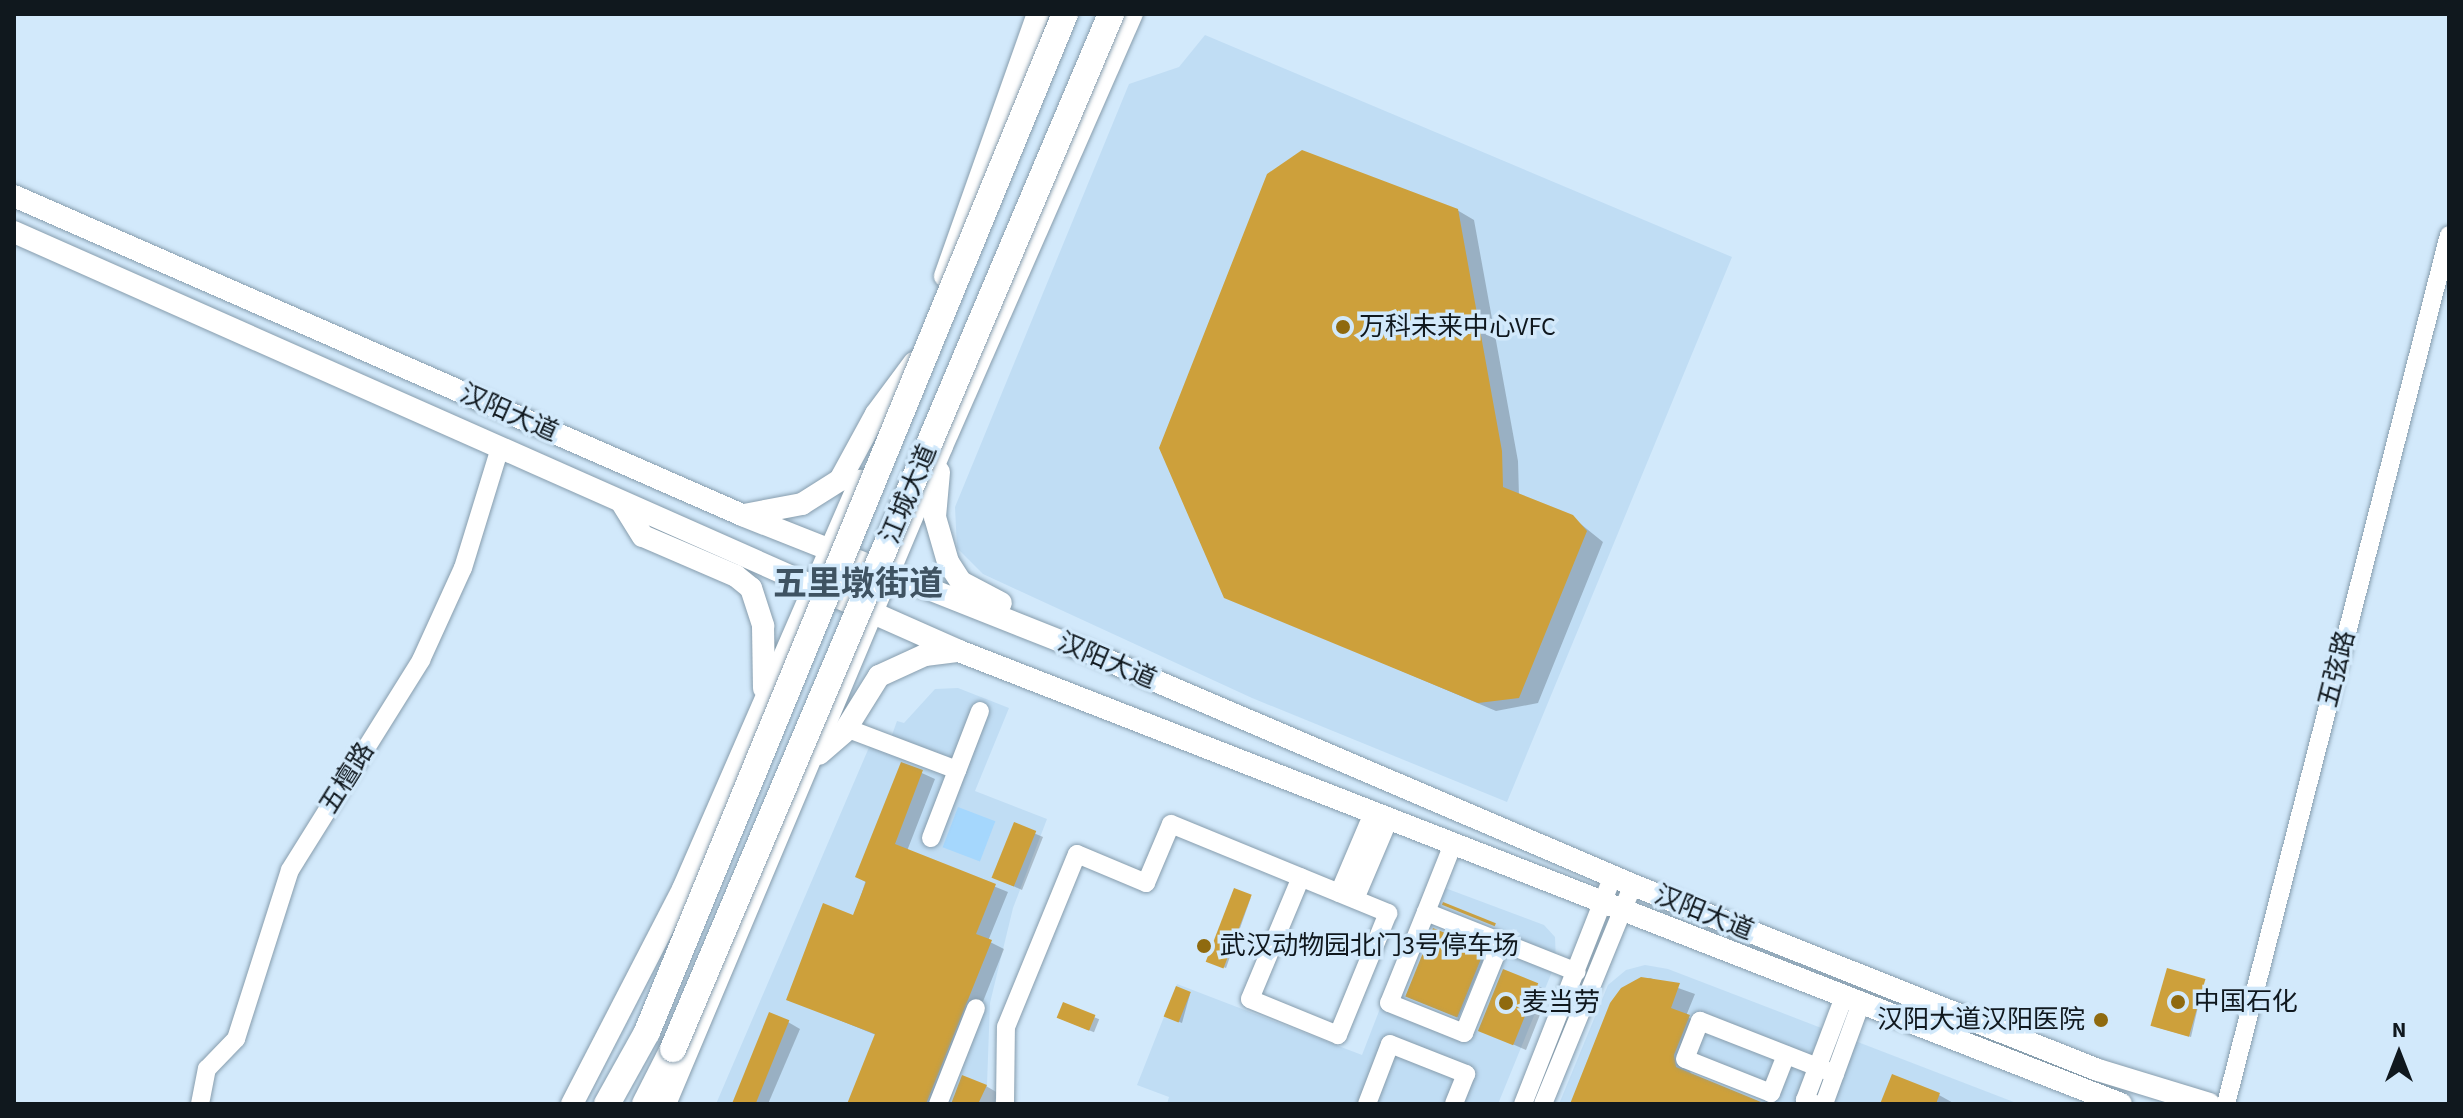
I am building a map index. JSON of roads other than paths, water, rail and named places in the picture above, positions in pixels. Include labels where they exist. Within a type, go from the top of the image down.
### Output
[{"type":"highway","name":"江城大道","points":[[607,1104],[647,1032],[1065,14]]},
{"type":"highway","name":"江城大道","points":[[660,1104],[673,1049],[1111,14]]},
{"type":"main road","name":"江城大道","points":[[572,1104],[683,889],[829,550],[914,363],[1038,14]]},
{"type":"main road","name":"江城大道","points":[[660,1104],[813,761],[942,446],[1132,14]]},
{"type":"main road","name":"汉阳大道","points":[[14,196],[742,515],[1081,649],[1623,881],[2098,1070],[2209,1104]]},
{"type":"main road","name":"汉阳大道","points":[[14,232],[499,451],[959,651],[2121,1104]]},
{"type":"main road","points":[[742,515],[802,504],[840,480],[876,414],[914,363]]},
{"type":"main road","points":[[942,446],[935,517],[948,562],[978,593],[1031,616],[1081,649]]},
{"type":"main road","points":[[622,503],[643,536],[736,576],[751,588],[763,626],[764,701]]},
{"type":"main road","points":[[813,761],[846,728],[879,676],[925,655],[959,651]]},
{"type":"street","name":"五弦路","points":[[2226,1104],[2449,235]]},
{"type":"street","name":"五檀路","points":[[200,1104],[207,1069],[236,1039],[290,870],[433,633],[463,568],[499,451]]},
{"type":"street","points":[[931,838],[980,711]]},
{"type":"street","points":[[846,728],[957,770]]},
{"type":"street","points":[[1347,896],[1381,816]]},
{"type":"street","points":[[1005,1104],[1006,1027],[1077,854],[1146,883],[1171,824],[1301,877],[1388,913],[1338,1035],[1250,999],[1301,877]]},
{"type":"street","points":[[1453,844],[1389,1003],[1464,1033],[1501,942]]},
{"type":"street","points":[[1543,1104],[1623,881]]},
{"type":"street","points":[[1523,1104],[1577,972],[1613,907]]},
{"type":"street","points":[[1426,912],[1577,972]]},
{"type":"street","points":[[1815,1103],[1853,1000]]},
{"type":"street","points":[[938,1104],[976,1008]]},
{"type":"street","points":[[1786,1055],[1771,1093],[1685,1059],[1700,1021],[1826,1070]]},
{"type":"street","points":[[1367,1104],[1390,1044],[1466,1074],[1454,1104]]},
{"type":"place","name":"万科未来中心VFC","points":[[1343,327]]},
{"type":"place","name":"武汉动物园北门3号停车场","points":[[1204,946]]},
{"type":"place","name":"中国石化","points":[[2178,1002]]},
{"type":"place","name":"麦当劳","points":[[1506,1003]]},
{"type":"place","name":"汉阳大道汉阳医院","points":[[2101,1020]]},
{"type":"district","name":"五里墩街道","points":[[858,585]]}]
